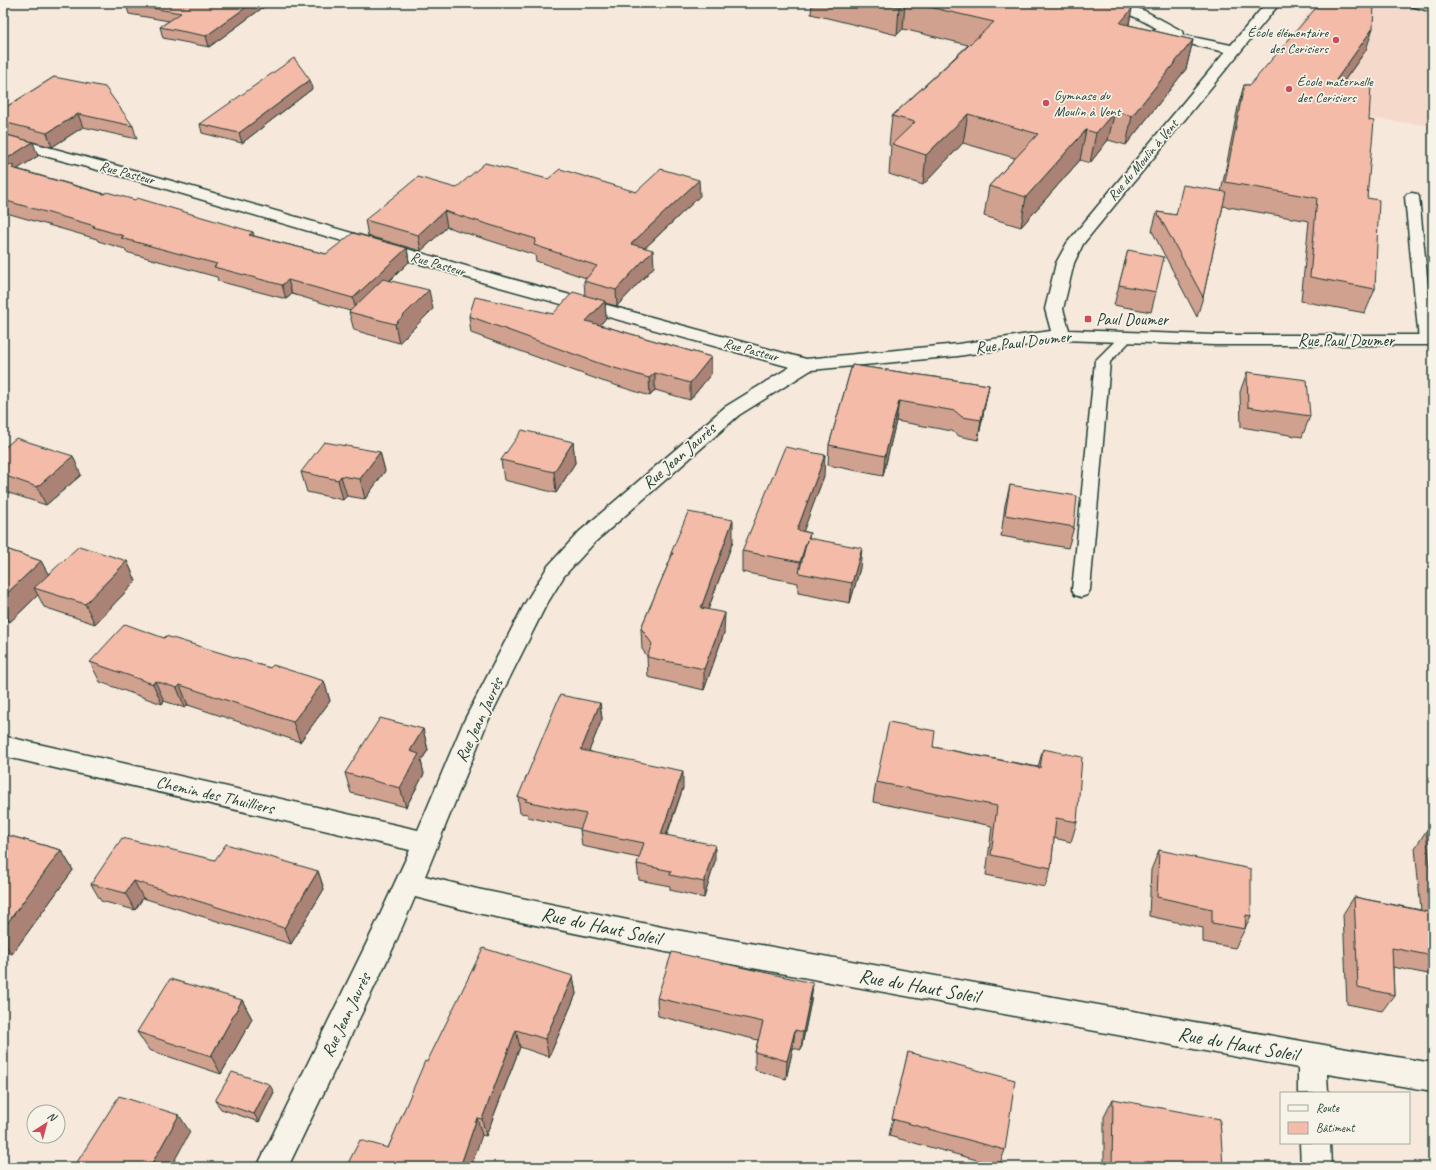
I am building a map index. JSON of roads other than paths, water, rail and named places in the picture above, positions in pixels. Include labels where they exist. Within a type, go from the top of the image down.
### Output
[{"type":"street","points":[[1113,3],[1140,14],[1185,38]]},
{"type":"street","name":"Rue du Moulin à Vent","points":[[1061,334],[1054,308],[1065,263],[1074,243],[1273,3]]},
{"type":"street","points":[[1140,29],[1234,50]]},
{"type":"street","name":"Rue Pasteur","points":[[3,140],[138,176],[483,277],[806,365]]},
{"type":"street","name":"Rue Paul Doumer","points":[[806,365],[958,350],[1061,334],[1126,338],[1214,340],[1429,340]]},
{"type":"street","name":"Rue Jean Jaurès","points":[[272,1167],[384,937],[426,843],[475,723],[534,605],[556,571],[587,537],[732,411],[806,365]]},
{"type":"street","name":"Chemin des Thuilliers","points":[[3,746],[426,843]]},
{"type":"street","name":"Rue du Haut Soleil","points":[[408,883],[477,901],[676,942],[1312,1057],[1433,1077]]},
{"type":"street","points":[[1312,1057],[1313,1092]]},
{"type":"street","points":[[1315,1144],[1316,1167]]},
{"type":"lane","points":[[1412,3],[1433,9]]},
{"type":"lane","points":[[1412,197],[1429,340]]},
{"type":"lane","points":[[1081,590],[1103,361],[1126,338]]},
{"type":"place","name":"École élémentaire des Cerisiers","points":[[1336,40]]},
{"type":"place","name":"École maternelle des Cerisiers","points":[[1289,89]]},
{"type":"place","name":"Gymnase du Moulin à Vent","points":[[1046,103]]},
{"type":"place","name":"Paul Doumer","points":[[1088,319]]}]
